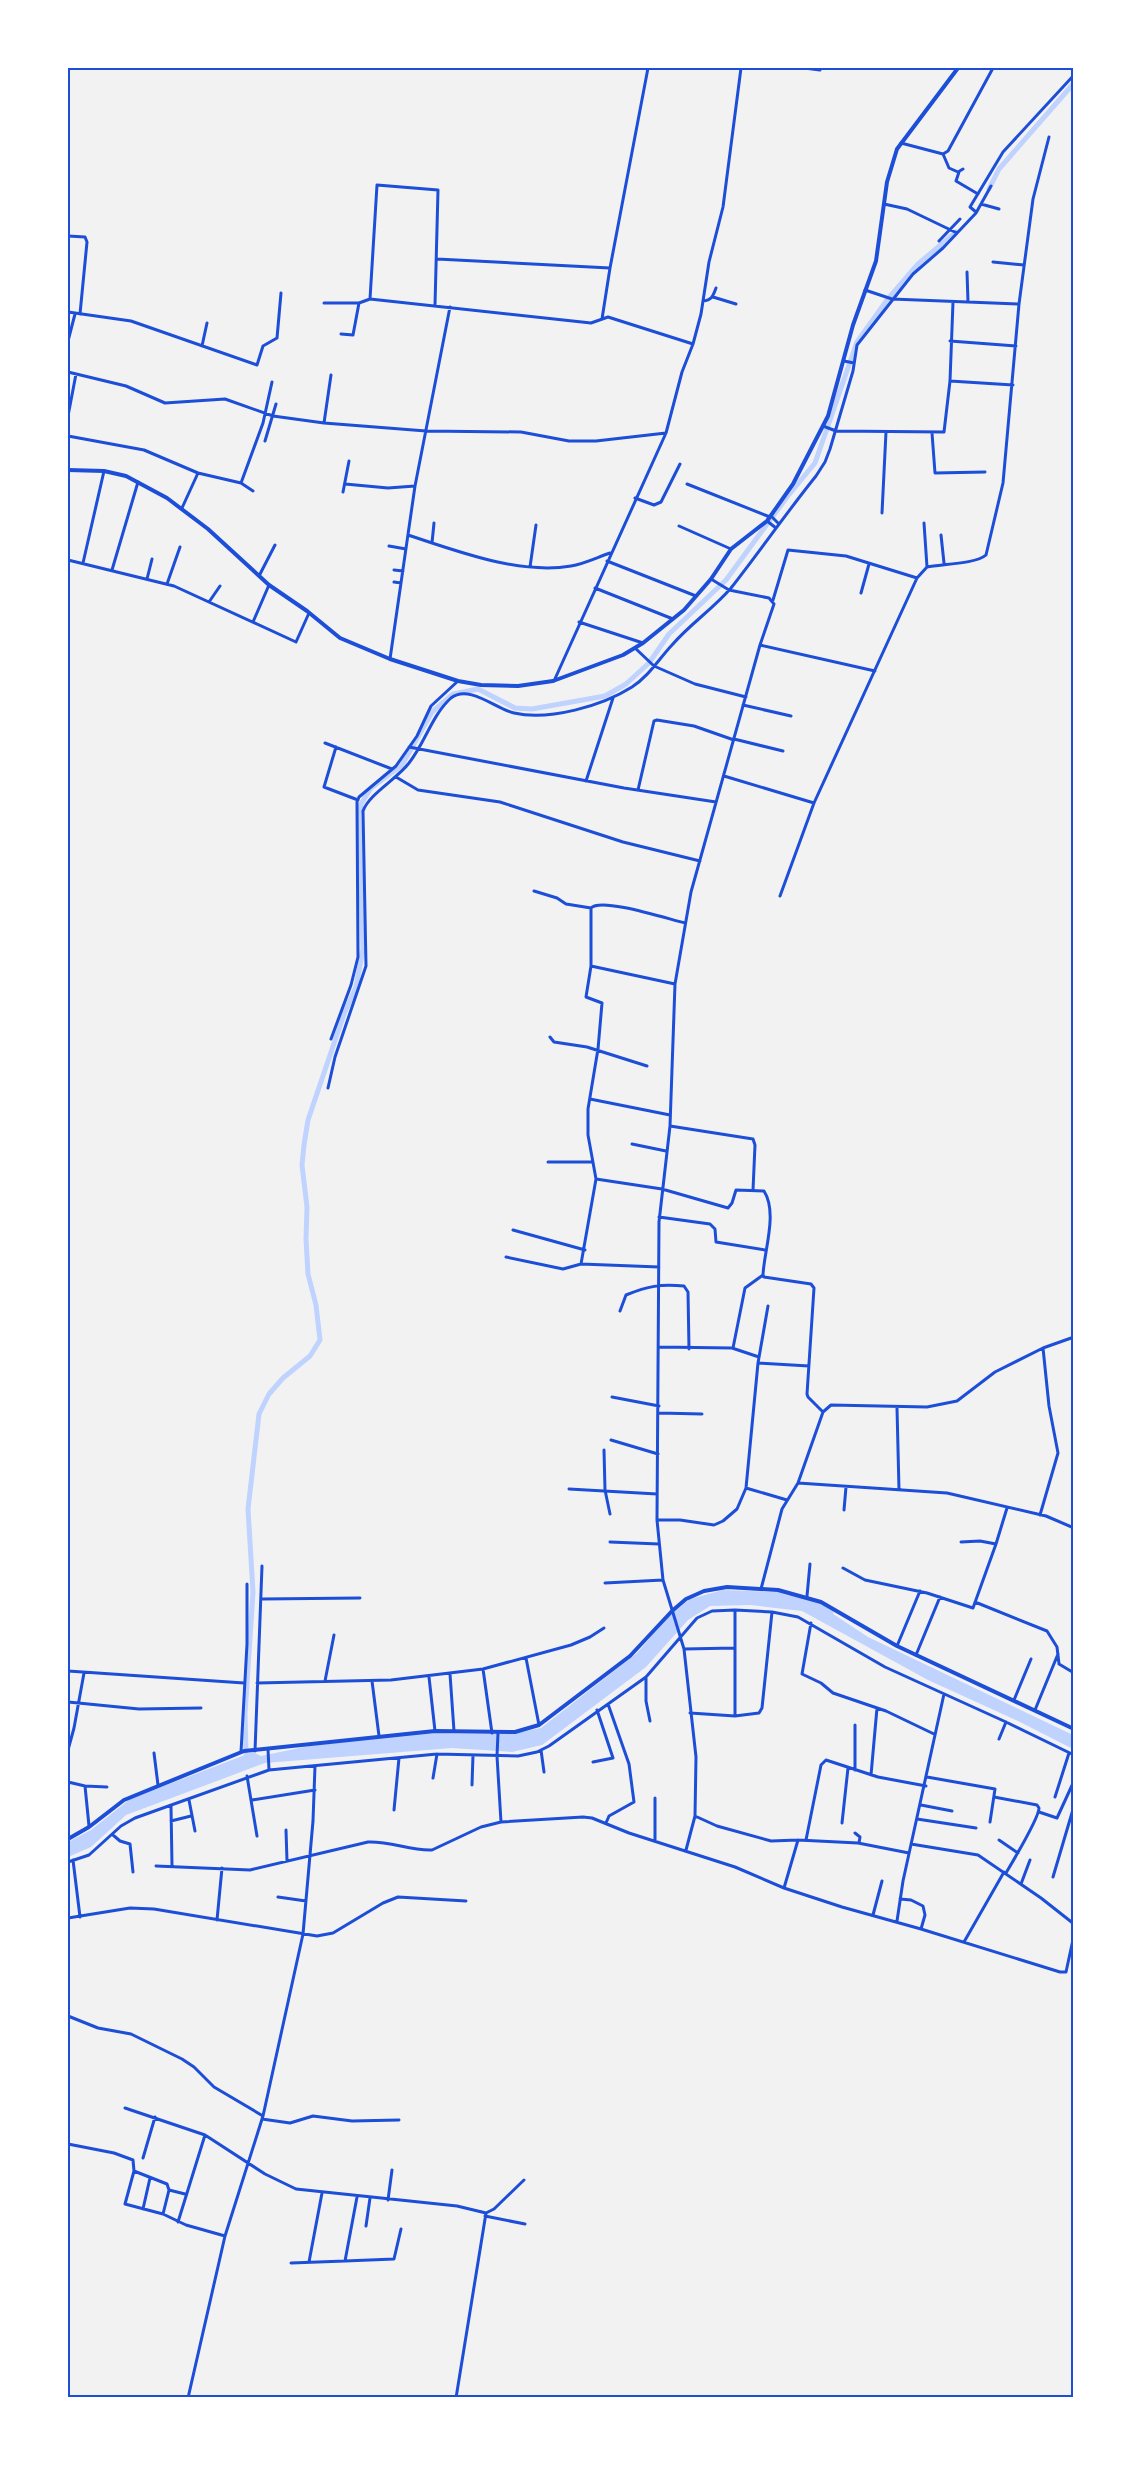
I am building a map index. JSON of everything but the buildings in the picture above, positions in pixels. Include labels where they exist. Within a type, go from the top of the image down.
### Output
[{"type":"street","points":[[602,319],[609,268],[648,68]]},
{"type":"street","points":[[553,681],[666,433],[682,372],[693,344],[709,262],[723,207],[741,68]]},
{"type":"street","points":[[804,68],[820,70]]},
{"type":"street","points":[[328,1088],[335,1057],[366,966],[363,811],[369,800],[396,777],[413,749],[452,698],[461,693],[482,699],[503,710],[537,716],[556,714],[614,698],[634,686],[672,644],[728,589],[825,462],[835,431],[865,290],[878,252],[883,204],[891,165],[900,143],[958,68]]},
{"type":"street","points":[[900,143],[943,154],[948,151],[993,68]]},
{"type":"street","points":[[976,212],[970,209],[1003,152],[1074,75]]},
{"type":"street","points":[[780,896],[814,802],[917,578],[927,567],[982,559],[986,555],[1003,483],[1024,264],[1033,199],[1049,137]]},
{"type":"street","points":[[943,154],[948,168],[959,172]]},
{"type":"street","points":[[963,169],[959,172],[956,182],[978,194]]},
{"type":"street","points":[[370,299],[377,185],[438,190],[435,305]]},
{"type":"street","points":[[939,241],[976,212],[991,186]]},
{"type":"street","points":[[883,204],[907,209],[953,231]]},
{"type":"street","points":[[981,204],[999,209]]},
{"type":"street","points":[[68,470],[104,471],[138,481],[182,508],[269,585],[340,638],[390,659],[458,681],[518,687],[553,681],[643,643],[674,619],[696,596],[711,579],[731,549],[768,522],[793,484],[824,427],[857,345],[891,299],[953,231],[960,219]]},
{"type":"street","points":[[68,236],[85,237],[87,242],[80,314]]},
{"type":"street","points":[[437,259],[609,268]]},
{"type":"street","points":[[993,262],[1024,264]]},
{"type":"street","points":[[967,272],[968,302]]},
{"type":"street","points":[[703,301],[709,301],[716,288]]},
{"type":"street","points":[[865,290],[891,299],[1020,304]]},
{"type":"street","points":[[68,312],[131,321],[258,365],[263,346],[277,339],[281,293]]},
{"type":"street","points":[[713,297],[736,304]]},
{"type":"street","points":[[324,303],[359,303],[370,299],[591,323],[608,317],[693,344]]},
{"type":"street","points":[[824,427],[835,431],[944,432],[950,381],[953,302]]},
{"type":"street","points":[[340,334],[350,336],[354,333],[359,303]]},
{"type":"street","points":[[390,659],[416,486],[450,307]]},
{"type":"street","points":[[68,341],[75,313]]},
{"type":"street","points":[[202,346],[207,323]]},
{"type":"street","points":[[950,341],[1016,346]]},
{"type":"street","points":[[68,372],[126,386],[165,403],[225,399],[273,416],[324,423],[426,431],[521,432],[569,441],[596,441],[666,433]]},
{"type":"street","points":[[68,416],[76,374]]},
{"type":"street","points":[[324,423],[331,375]]},
{"type":"street","points":[[950,381],[1012,385]]},
{"type":"street","points":[[241,483],[266,414],[272,382]]},
{"type":"street","points":[[265,441],[276,404]]},
{"type":"street","points":[[882,513],[886,432]]},
{"type":"street","points":[[932,433],[935,473],[985,472]]},
{"type":"street","points":[[68,436],[144,450],[198,473],[241,483],[253,491]]},
{"type":"street","points":[[343,492],[349,461]]},
{"type":"street","points":[[635,498],[654,505],[661,502],[680,464]]},
{"type":"street","points":[[83,563],[104,471]]},
{"type":"street","points":[[182,508],[198,473]]},
{"type":"street","points":[[112,570],[138,481]]},
{"type":"street","points":[[345,484],[388,488],[416,486]]},
{"type":"street","points":[[687,484],[771,516],[779,523]]},
{"type":"street","points":[[768,522],[775,528]]},
{"type":"street","points":[[432,543],[434,523]]},
{"type":"street","points":[[924,523],[927,567]]},
{"type":"street","points":[[530,567],[536,525]]},
{"type":"street","points":[[679,526],[731,549]]},
{"type":"street","points":[[408,535],[466,554],[530,567],[574,566],[612,552]]},
{"type":"street","points":[[941,535],[944,564]]},
{"type":"street","points":[[259,576],[275,545]]},
{"type":"street","points":[[389,546],[406,549]]},
{"type":"street","points":[[167,584],[180,547]]},
{"type":"street","points":[[686,1850],[695,1816],[696,1757],[684,1648],[663,1580],[657,1520],[659,1217],[670,1126],[675,984],[685,923],[716,802],[788,550],[846,556],[917,578]]},
{"type":"street","points":[[147,579],[153,559]]},
{"type":"street","points":[[68,560],[167,584],[297,642],[312,615]]},
{"type":"street","points":[[607,561],[696,596]]},
{"type":"street","points":[[861,593],[869,564]]},
{"type":"street","points":[[394,570],[403,571]]},
{"type":"street","points":[[711,579],[728,589],[773,600]]},
{"type":"street","points":[[394,582],[401,583]]},
{"type":"street","points":[[253,622],[269,585]]},
{"type":"street","points":[[209,602],[220,586]]},
{"type":"street","points":[[595,588],[674,619]]},
{"type":"street","points":[[579,622],[643,643]]},
{"type":"street","points":[[760,645],[876,671]]},
{"type":"street","points":[[635,648],[653,666],[695,684],[746,697]]},
{"type":"street","points":[[331,1039],[351,985],[358,957],[356,807],[358,800],[413,749],[430,706],[458,681]]},
{"type":"street","points":[[586,781],[614,698]]},
{"type":"street","points":[[743,705],[791,716]]},
{"type":"street","points":[[638,790],[654,721],[657,720],[694,726],[783,751]]},
{"type":"street","points":[[325,743],[392,769]]},
{"type":"street","points":[[336,747],[324,787],[358,800]]},
{"type":"street","points":[[413,749],[716,802]]},
{"type":"street","points":[[724,776],[814,802]]},
{"type":"street","points":[[396,777],[418,790],[446,796],[500,802],[622,842],[700,861]]},
{"type":"street","points":[[534,891],[566,904],[591,908],[598,904],[619,907],[685,923]]},
{"type":"street","points":[[581,1264],[596,1179],[588,1135],[590,1099],[602,1003],[586,997],[591,966],[591,908]]},
{"type":"street","points":[[591,966],[675,984]]},
{"type":"street","points":[[550,1037],[554,1042],[597,1050],[647,1066]]},
{"type":"street","points":[[590,1099],[669,1114]]},
{"type":"street","points":[[670,1126],[753,1139],[755,1144],[753,1190]]},
{"type":"street","points":[[632,1144],[666,1152]]},
{"type":"street","points":[[548,1162],[592,1162]]},
{"type":"street","points":[[596,1179],[662,1189],[728,1208],[736,1190],[765,1191],[770,1223],[763,1275],[745,1288],[733,1348]]},
{"type":"street","points":[[659,1217],[710,1224],[715,1229],[716,1242],[765,1250]]},
{"type":"street","points":[[513,1230],[585,1250]]},
{"type":"street","points":[[506,1257],[563,1269],[581,1264],[659,1267]]},
{"type":"street","points":[[763,1275],[811,1284],[814,1288],[808,1398],[823,1412]]},
{"type":"street","points":[[620,1311],[626,1295],[659,1284],[687,1288],[689,1348]]},
{"type":"street","points":[[657,1520],[680,1520],[714,1525],[723,1521],[737,1509],[746,1488],[758,1363],[768,1306]]},
{"type":"street","points":[[761,1589],[782,1509],[798,1483],[823,1412],[831,1406],[839,1405],[927,1407],[957,1401],[995,1372],[1043,1348],[1074,1336]]},
{"type":"street","points":[[659,1347],[733,1348],[759,1357]]},
{"type":"street","points":[[1041,1515],[1058,1453],[1050,1412],[1043,1348]]},
{"type":"street","points":[[758,1363],[809,1365]]},
{"type":"street","points":[[612,1396],[659,1406]]},
{"type":"street","points":[[897,1407],[899,1490]]},
{"type":"street","points":[[659,1413],[702,1414]]},
{"type":"street","points":[[611,1440],[658,1454]]},
{"type":"street","points":[[604,1450],[604,1490],[610,1514]]},
{"type":"street","points":[[798,1483],[947,1493],[1041,1515],[1074,1528]]},
{"type":"street","points":[[844,1510],[846,1487]]},
{"type":"street","points":[[746,1488],[788,1500]]},
{"type":"street","points":[[569,1490],[658,1494]]},
{"type":"street","points":[[843,1568],[865,1581],[920,1591],[973,1608],[1007,1508]]},
{"type":"street","points":[[961,1542],[980,1541],[996,1544]]},
{"type":"street","points":[[610,1542],[659,1544]]},
{"type":"street","points":[[807,1596],[810,1564]]},
{"type":"street","points":[[253,1751],[262,1566]]},
{"type":"street","points":[[605,1583],[663,1580]]},
{"type":"street","points":[[242,1752],[247,1584]]},
{"type":"street","points":[[68,1839],[89,1827],[124,1800],[242,1752],[268,1751],[435,1731],[498,1734],[539,1725],[630,1656],[672,1612],[692,1595],[727,1587],[778,1590],[807,1596],[897,1646],[1074,1729]]},
{"type":"street","points":[[897,1646],[920,1591]]},
{"type":"street","points":[[916,1655],[940,1597]]},
{"type":"street","points":[[262,1599],[360,1598]]},
{"type":"street","points":[[975,1602],[1043,1629],[1053,1637],[1059,1664],[1074,1673]]},
{"type":"street","points":[[735,1610],[735,1716]]},
{"type":"street","points":[[68,1862],[90,1855],[122,1826],[135,1818],[269,1770],[436,1754],[525,1755],[541,1750],[646,1677],[670,1652],[693,1621],[712,1611],[735,1610],[793,1615],[811,1623],[867,1658],[1074,1755]]},
{"type":"street","points":[[690,1713],[735,1716],[757,1715],[761,1711],[772,1612]]},
{"type":"street","points":[[811,1623],[802,1674],[821,1683],[833,1693],[877,1708],[934,1734]]},
{"type":"street","points":[[257,1683],[372,1681],[429,1677],[483,1669],[571,1645],[604,1628]]},
{"type":"street","points":[[325,1681],[334,1635]]},
{"type":"street","points":[[684,1648],[735,1648]]},
{"type":"street","points":[[1035,1710],[1058,1652]]},
{"type":"street","points":[[526,1658],[539,1725]]},
{"type":"street","points":[[1014,1700],[1031,1659]]},
{"type":"street","points":[[483,1669],[492,1733]]},
{"type":"street","points":[[68,1671],[244,1683]]},
{"type":"street","points":[[68,1750],[84,1672]]},
{"type":"street","points":[[450,1674],[454,1731]]},
{"type":"street","points":[[429,1677],[435,1731]]},
{"type":"street","points":[[646,1677],[646,1701],[650,1721]]},
{"type":"street","points":[[372,1681],[379,1736]]},
{"type":"street","points":[[897,1922],[909,1853],[926,1786],[934,1734],[944,1694]]},
{"type":"street","points":[[68,1702],[139,1708],[201,1708]]},
{"type":"street","points":[[606,1823],[609,1816],[634,1802],[629,1764],[608,1703]]},
{"type":"street","points":[[871,1775],[877,1708]]},
{"type":"street","points":[[593,1762],[613,1758],[597,1710]]},
{"type":"street","points":[[999,1739],[1006,1722]]},
{"type":"street","points":[[855,1725],[855,1770]]},
{"type":"street","points":[[498,1734],[501,1822]]},
{"type":"street","points":[[541,1750],[544,1772]]},
{"type":"street","points":[[268,1751],[269,1770]]},
{"type":"street","points":[[154,1753],[158,1787]]},
{"type":"street","points":[[1055,1797],[1069,1753]]},
{"type":"street","points":[[433,1778],[436,1754]]},
{"type":"street","points":[[472,1785],[473,1755]]},
{"type":"street","points":[[394,1810],[399,1758]]},
{"type":"street","points":[[806,1840],[823,1762],[829,1760],[871,1775],[926,1786]]},
{"type":"street","points":[[188,2397],[225,2236],[262,2117],[303,1934],[315,1766]]},
{"type":"street","points":[[842,1823],[849,1768]]},
{"type":"street","points":[[247,1776],[257,1836]]},
{"type":"street","points":[[927,1777],[995,1789],[990,1822]]},
{"type":"street","points":[[994,1797],[1036,1805],[1039,1812],[1057,1818],[1074,1781]]},
{"type":"street","points":[[68,1782],[85,1786],[107,1787]]},
{"type":"street","points":[[85,1786],[89,1827]]},
{"type":"street","points":[[252,1800],[315,1790]]},
{"type":"street","points":[[655,1798],[655,1841]]},
{"type":"street","points":[[189,1800],[195,1831]]},
{"type":"street","points":[[921,1805],[952,1811]]},
{"type":"street","points":[[171,1806],[172,1866]]},
{"type":"street","points":[[1053,1876],[1074,1806]]},
{"type":"street","points":[[964,1942],[1018,1853],[1039,1812]]},
{"type":"street","points":[[171,1821],[191,1816]]},
{"type":"street","points":[[695,1816],[756,1838],[771,1841],[859,1843],[909,1853]]},
{"type":"street","points":[[156,1866],[250,1870],[368,1842],[386,1841],[432,1850],[481,1827],[501,1822],[583,1817],[735,1867],[784,1888],[1062,1972],[1066,1972],[1074,1935]]},
{"type":"street","points":[[917,1819],[976,1828]]},
{"type":"street","points":[[286,1830],[287,1862]]},
{"type":"street","points":[[855,1833],[860,1837],[859,1843]]},
{"type":"street","points":[[113,1835],[120,1841],[130,1844],[133,1872]]},
{"type":"street","points":[[784,1888],[798,1840]]},
{"type":"street","points":[[999,1840],[1018,1853]]},
{"type":"street","points":[[911,1844],[974,1853],[1021,1884],[1074,1924]]},
{"type":"street","points":[[73,1860],[81,1917]]},
{"type":"street","points":[[1021,1884],[1030,1860]]},
{"type":"street","points":[[217,1920],[222,1868]]},
{"type":"street","points":[[873,1915],[882,1881]]},
{"type":"street","points":[[278,1897],[306,1901]]},
{"type":"street","points":[[68,1918],[130,1908],[177,1911],[217,1920],[317,1936],[333,1934],[383,1903],[398,1897],[466,1901]]},
{"type":"street","points":[[900,1899],[911,1900],[923,1906],[925,1916],[921,1929]]},
{"type":"street","points":[[68,2016],[98,2028],[131,2034],[182,2059],[194,2067],[214,2087],[262,2117],[290,2123],[313,2116],[352,2121],[399,2120]]},
{"type":"street","points":[[125,2109],[205,2135],[291,2187],[303,2191],[457,2206],[525,2223]]},
{"type":"street","points":[[144,2158],[155,2117]]},
{"type":"street","points":[[178,2222],[205,2135]]},
{"type":"street","points":[[68,2144],[126,2156],[134,2161],[134,2171],[124,2203],[225,2236]]},
{"type":"street","points":[[388,2200],[392,2170]]},
{"type":"street","points":[[134,2171],[167,2184],[169,2190],[163,2214]]},
{"type":"street","points":[[143,2209],[150,2178]]},
{"type":"street","points":[[456,2397],[486,2215],[524,2180]]},
{"type":"street","points":[[169,2190],[185,2194]]},
{"type":"street","points":[[309,2262],[322,2193]]},
{"type":"street","points":[[345,2261],[357,2197]]},
{"type":"street","points":[[366,2226],[370,2198]]},
{"type":"street","points":[[291,2263],[394,2259],[401,2229]]},
{"type":"water","points":[[723,1590],[778,1592],[821,1606],[868,1637],[1073,1735],[1073,1749],[928,1680],[802,1611],[750,1605],[710,1606],[688,1620],[646,1667],[542,1745],[512,1752],[452,1748],[265,1763],[126,1815],[91,1847],[68,1857],[68,1842],[91,1830],[130,1799],[253,1752],[261,1756],[309,1746],[426,1733],[512,1734],[541,1728],[637,1653],[668,1617],[690,1599]]},
{"type":"waterway","points":[[989,189],[999,169],[1074,83]]},
{"type":"waterway","points":[[246,1754],[245,1714],[253,1592],[248,1509],[259,1414],[269,1394],[283,1378],[310,1356],[320,1340],[316,1305],[308,1274],[307,1207],[302,1165],[308,1120],[344,1014],[356,987],[363,949],[359,815],[361,804],[371,788],[402,765],[432,712],[453,694],[478,689],[515,708],[532,709],[605,696],[626,684],[649,663],[669,634],[726,580],[815,463],[857,342],[887,300],[918,264],[956,232]]},
{"type":"waterway","points":[[792,1599],[817,1604],[829,1613]]}]
